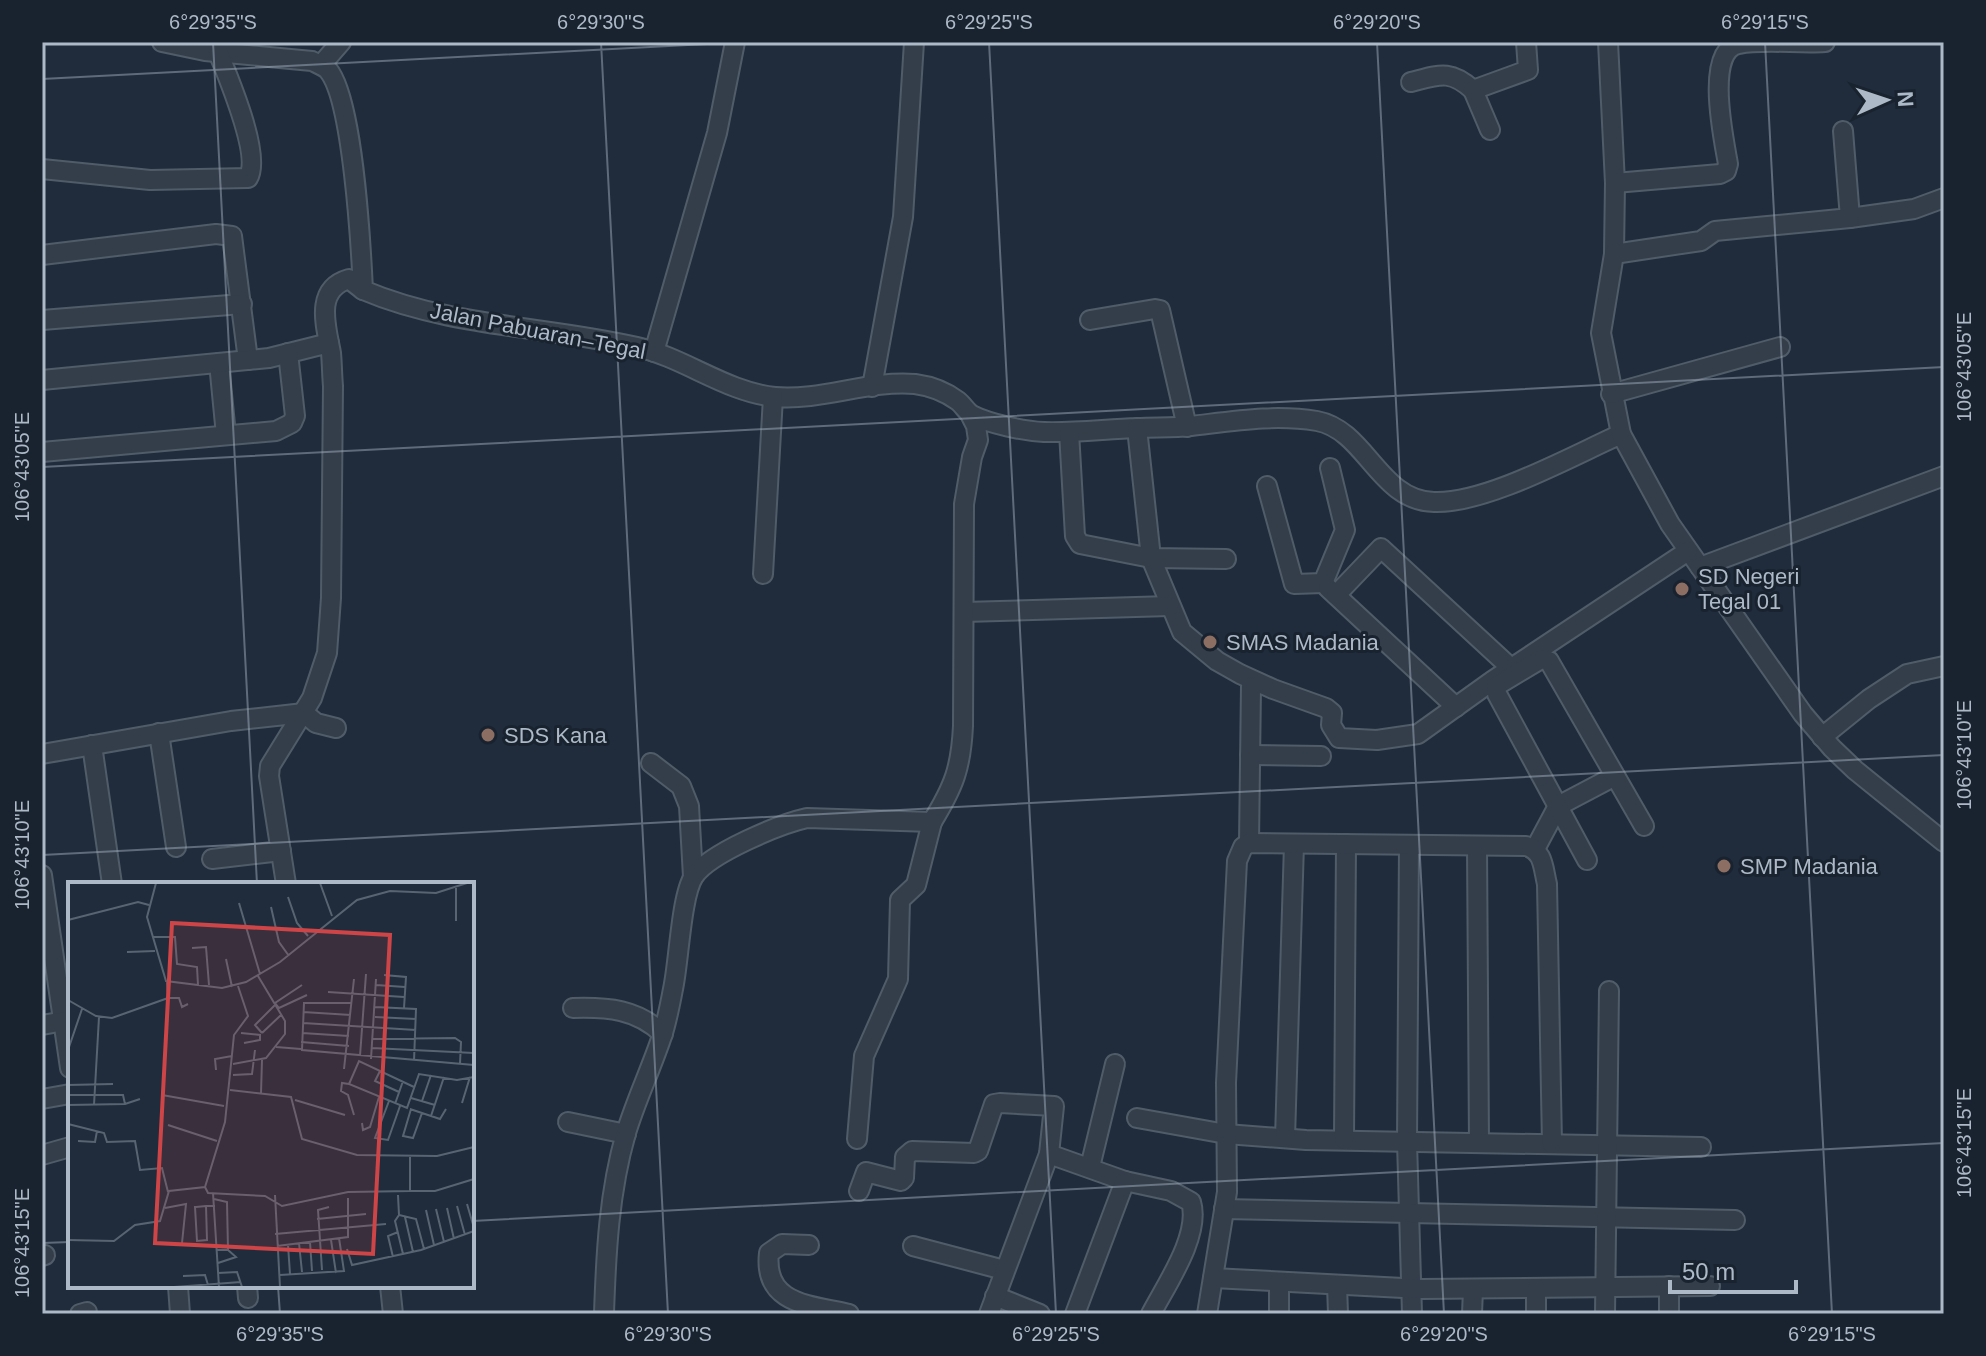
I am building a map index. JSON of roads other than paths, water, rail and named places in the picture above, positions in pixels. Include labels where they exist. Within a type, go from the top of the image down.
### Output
[{"type":"street","points":[[162,42],[218,52],[312,61],[327,68],[334,79],[342,107],[357,200],[363,290]]},
{"type":"street","points":[[321,65],[341,42]]},
{"type":"street","points":[[654,352],[717,133],[735,42]]},
{"type":"street","points":[[872,387],[903,217],[914,42]]},
{"type":"street","points":[[1473,90],[1528,70],[1526,42]]},
{"type":"street","points":[[1608,42],[1615,183],[1614,254],[1601,333],[1621,434],[1649,488],[1688,551],[1822,737],[1873,786],[1944,842]]},
{"type":"street","points":[[1615,183],[1726,171],[1728,164],[1719,92],[1724,54],[1737,44],[1825,42]]},
{"type":"street","points":[[42,169],[150,180],[248,178],[252,171],[252,159],[238,106],[218,52]]},
{"type":"street","points":[[1411,82],[1437,75],[1460,78],[1473,90],[1490,130]]},
{"type":"street","points":[[1843,131],[1850,218]]},
{"type":"street","points":[[1614,254],[1701,241],[1715,231],[1914,209],[1944,198]]},
{"type":"street","points":[[42,255],[216,234],[232,236],[248,360]]},
{"type":"street","name":"Jalan Pabuaran–Tegal","points":[[329,343],[324,311],[331,288],[349,279],[363,290],[432,313],[599,339],[654,352],[745,391],[773,397],[800,398],[914,384],[955,398],[970,414],[1029,431],[1187,427],[1265,417],[1333,425],[1344,432],[1405,496],[1435,502],[1454,501],[1507,484],[1621,434]]},
{"type":"street","points":[[42,320],[242,304]]},
{"type":"street","points":[[1090,320],[1160,310],[1187,427]]},
{"type":"street","points":[[42,380],[248,360],[329,343],[333,386],[330,634],[321,677],[304,713],[270,766],[269,776],[286,882]]},
{"type":"street","points":[[1611,394],[1780,347]]},
{"type":"street","points":[[42,452],[276,431],[292,423],[295,416],[288,353]]},
{"type":"street","points":[[219,363],[226,435]]},
{"type":"street","points":[[763,574],[773,397]]},
{"type":"street","points":[[857,1139],[864,1056],[894,993],[901,967],[900,900],[916,885],[932,822],[949,795],[961,759],[964,504],[978,440],[970,414]]},
{"type":"street","points":[[1137,428],[1151,558],[1182,632],[1217,661],[1273,689],[1326,708],[1332,713],[1331,725],[1339,738],[1377,740],[1418,734],[1511,668],[1688,551]]},
{"type":"street","points":[[1069,432],[1075,536],[1080,544],[1151,558],[1226,559]]},
{"type":"street","points":[[1329,589],[1345,530],[1330,468]]},
{"type":"street","points":[[1700,567],[1944,476]]},
{"type":"street","points":[[1267,486],[1294,584],[1329,589],[1456,707]]},
{"type":"street","points":[[1329,589],[1381,548],[1511,668]]},
{"type":"street","points":[[964,612],[1170,606]]},
{"type":"street","points":[[1587,860],[1495,690],[1499,684],[1541,659],[1549,661],[1644,826]]},
{"type":"street","points":[[1822,737],[1869,699],[1907,674],[1944,666]]},
{"type":"street","points":[[1249,843],[1251,686]]},
{"type":"street","points":[[42,754],[159,733],[304,713],[316,723],[336,728]]},
{"type":"street","points":[[159,733],[176,847]]},
{"type":"street","points":[[92,745],[112,882]]},
{"type":"street","points":[[1250,755],[1321,756]]},
{"type":"street","points":[[604,1314],[605,1252],[626,1134],[663,1034],[693,877],[689,806],[681,786],[651,763]]},
{"type":"street","points":[[1535,849],[1558,806],[1615,776]]},
{"type":"street","points":[[693,877],[734,848],[787,822],[807,818],[932,822]]},
{"type":"street","points":[[1207,1314],[1227,1192],[1226,1134],[1237,861],[1243,847],[1249,843],[1535,849],[1541,856],[1547,884],[1552,1144]]},
{"type":"street","points":[[1285,1138],[1294,844]]},
{"type":"street","points":[[1344,1140],[1346,844]]},
{"type":"street","points":[[1409,845],[1407,1142],[1412,1314]]},
{"type":"street","points":[[1477,846],[1479,1143]]},
{"type":"street","points":[[212,859],[281,851]]},
{"type":"street","points":[[42,875],[48,960],[66,1021],[68,1044]]},
{"type":"street","points":[[1605,1314],[1609,991]]},
{"type":"street","points":[[573,1008],[611,1008],[632,1014],[649,1021],[663,1034]]},
{"type":"street","points":[[42,1025],[66,1021]]},
{"type":"street","points":[[1090,1167],[1115,1064]]},
{"type":"street","points":[[42,1099],[68,1094]]},
{"type":"street","points":[[859,1191],[866,1172],[901,1181],[904,1178],[905,1157],[912,1151],[978,1151],[994,1104],[1054,1106],[1049,1154],[992,1305],[1040,1314]]},
{"type":"street","points":[[1137,1118],[1226,1134],[1285,1138],[1701,1147]]},
{"type":"street","points":[[568,1122],[626,1134]]},
{"type":"street","points":[[42,1155],[68,1148]]},
{"type":"street","points":[[1049,1154],[1125,1181],[1171,1191],[1191,1202],[1190,1236],[1151,1314]]},
{"type":"street","points":[[1075,1314],[1125,1181]]},
{"type":"street","points":[[1224,1209],[1735,1220]]},
{"type":"street","points":[[809,1245],[782,1244],[769,1253],[768,1270],[773,1285],[789,1299],[849,1314]]},
{"type":"street","points":[[913,1246],[1004,1270]]},
{"type":"street","points":[[1213,1278],[1412,1289],[1710,1286]]},
{"type":"street","points":[[1279,1282],[1279,1314]]},
{"type":"street","points":[[1337,1285],[1338,1314]]},
{"type":"street","points":[[1669,1286],[1669,1314]]},
{"type":"street","points":[[178,1288],[180,1314]]},
{"type":"street","points":[[390,1288],[393,1314]]},
{"type":"street","points":[[1536,1288],[1536,1314]]},
{"type":"street","points":[[1472,1314],[1473,1289]]},
{"type":"place","name":"SD Negeri Tegal 01","points":[[1682,589]]},
{"type":"place","name":"SMAS Madania","points":[[1210,642]]},
{"type":"place","name":"SDS Kana","points":[[488,735]]},
{"type":"place","name":"SMP Madania","points":[[1724,866]]}]
